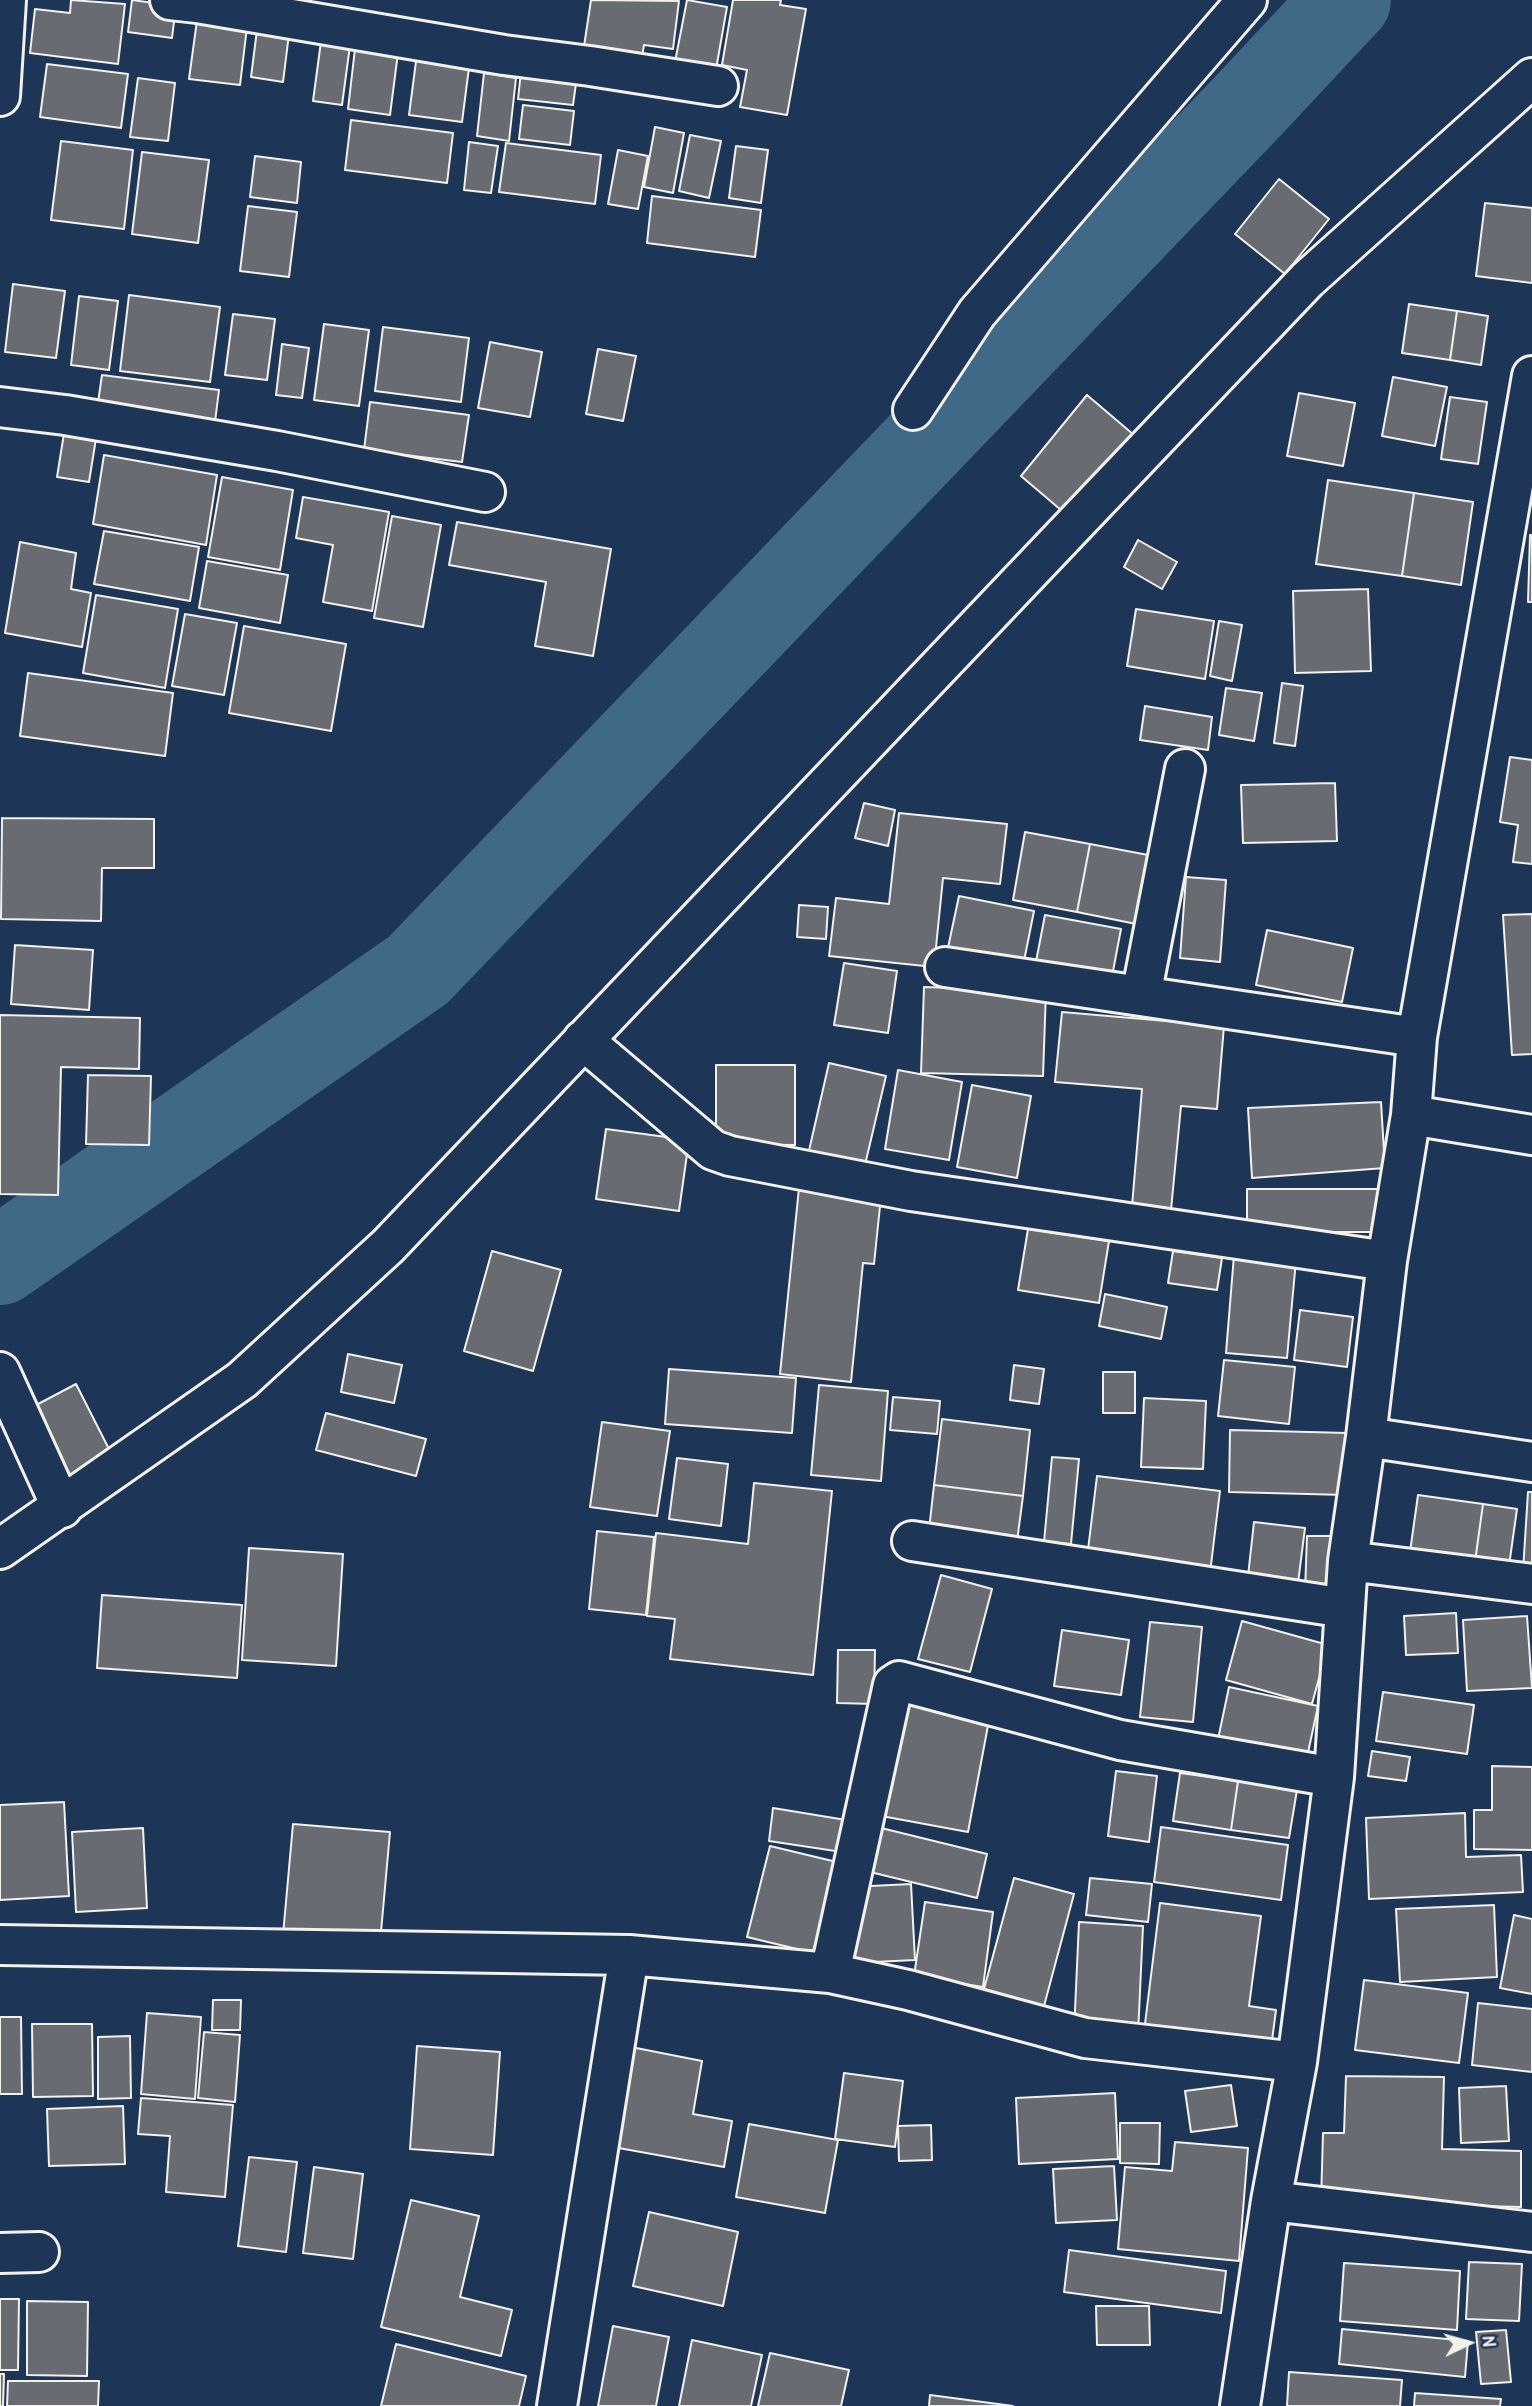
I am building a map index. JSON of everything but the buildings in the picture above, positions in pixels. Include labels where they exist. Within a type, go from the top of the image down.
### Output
[{"type":"street","points":[[0,96],[6,0]]},
{"type":"street","points":[[170,0],[504,55],[590,65],[718,86]]},
{"type":"street","points":[[913,410],[977,313],[1247,0]]},
{"type":"street","points":[[0,1549],[242,1380],[388,1246],[1307,280],[1532,78]]},
{"type":"street","points":[[1240,2406],[1271,2201],[1297,2062],[1334,1777],[1348,1561],[1387,1261],[1411,1115],[1417,1037],[1532,376]]},
{"type":"street","points":[[0,407],[65,415],[277,451],[485,492]]},
{"type":"street","points":[[1141,996],[1185,769]]},
{"type":"street","points":[[946,967],[1417,1037]]},
{"type":"street","points":[[583,1040],[713,1150],[730,1156],[911,1191],[1387,1261]]},
{"type":"street","points":[[1411,1115],[1532,1135]]},
{"type":"street","points":[[3,1378],[62,1508]]},
{"type":"street","points":[[1366,1437],[1532,1462]]},
{"type":"street","points":[[912,1541],[1345,1608]]},
{"type":"street","points":[[1348,1561],[1532,1584]]},
{"type":"street","points":[[830,1973],[893,1685],[899,1681],[1120,1740],[1334,1777]]},
{"type":"street","points":[[0,1945],[629,1955],[830,1973],[908,1990],[1085,2038],[1297,2062]]},
{"type":"street","points":[[557,2406],[629,1955]]},
{"type":"street","points":[[1271,2201],[1532,2232]]},
{"type":"street","points":[[0,2253],[39,2252]]},
{"type":"waterway","points":[[0,1261],[418,970],[1347,0]]}]
